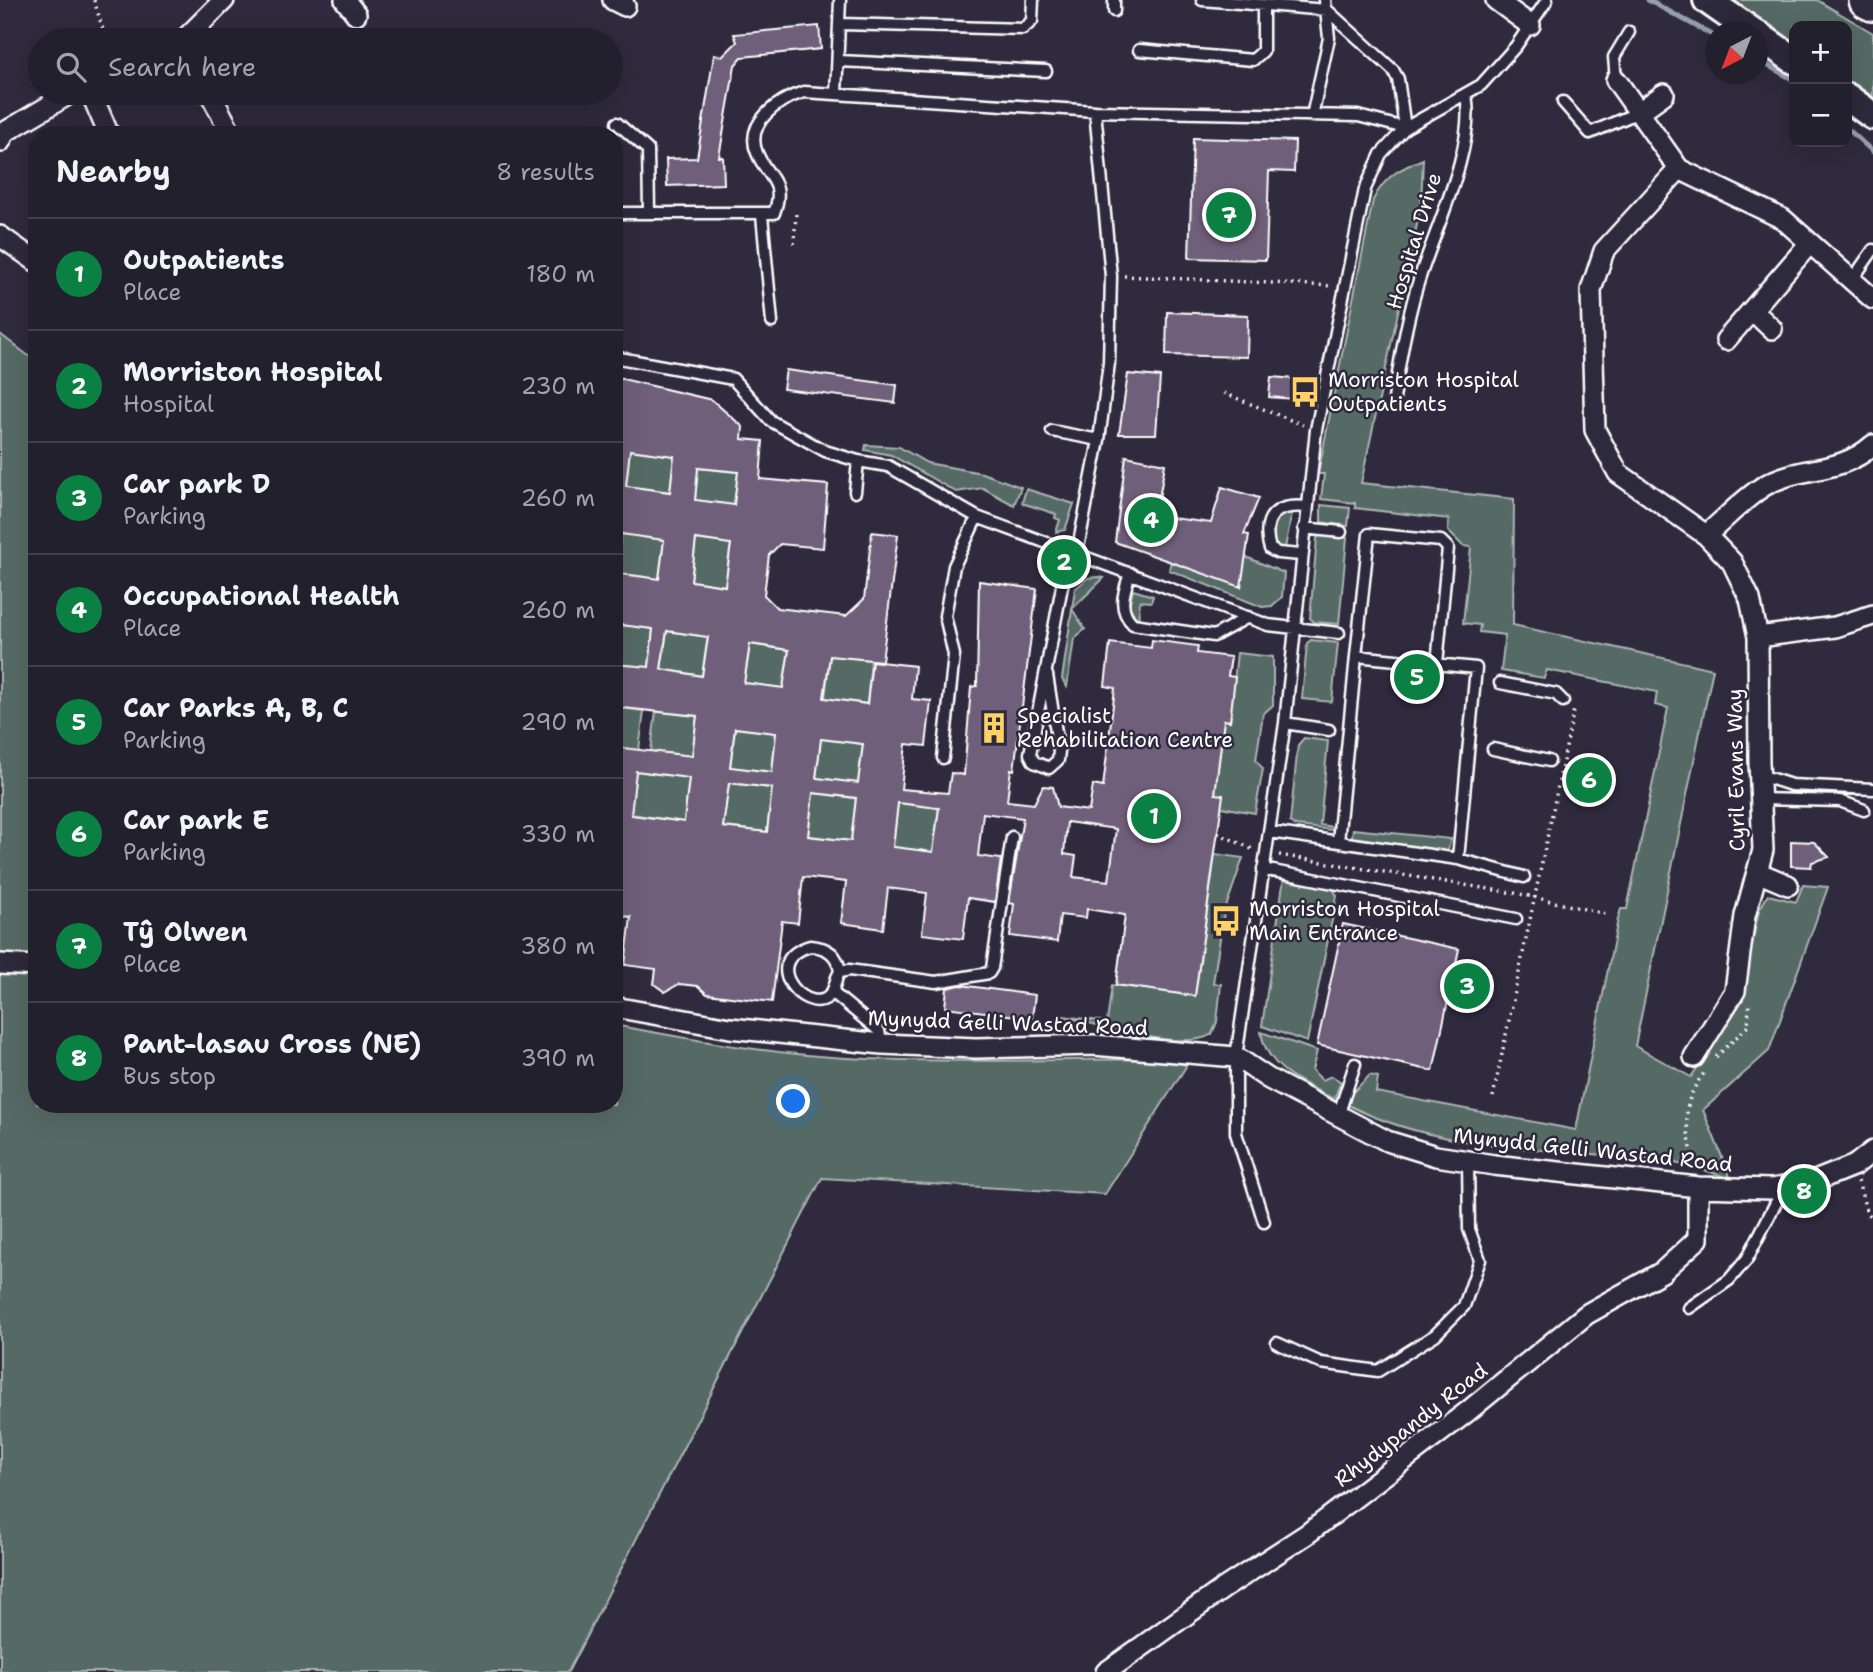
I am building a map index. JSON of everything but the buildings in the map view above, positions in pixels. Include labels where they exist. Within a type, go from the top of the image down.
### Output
[{"type":"highway","points":[[1867,0],[1873,3]]},
{"type":"street","points":[[196,28],[224,0]]},
{"type":"street","points":[[1496,0],[1530,25]]},
{"type":"street","points":[[1707,0],[1737,21]]},
{"type":"street","points":[[1768,42],[1789,57]]},
{"type":"street","points":[[1616,80],[1679,169],[1783,219],[1873,299]]},
{"type":"street","points":[[1639,112],[1664,94]]},
{"type":"street","points":[[1852,101],[1873,116]]},
{"type":"street","points":[[0,142],[5,132],[51,105]]},
{"type":"street","points":[[96,105],[105,126]]},
{"type":"street","points":[[216,105],[227,126]]},
{"type":"street","name":"Cyril Evans Way","points":[[1679,169],[1604,251],[1591,290],[1595,430],[1618,473],[1706,536],[1732,562],[1750,599],[1758,637],[1759,775],[1763,850],[1745,916],[1735,991],[1701,1063]]},
{"type":"street","points":[[0,236],[28,256]]},
{"type":"street","points":[[1726,340],[1810,243]]},
{"type":"street","points":[[1752,310],[1772,329]]},
{"type":"street","points":[[1706,536],[1763,486],[1787,476],[1842,465],[1857,459],[1873,445]]},
{"type":"street","points":[[1758,637],[1835,627],[1873,615]]},
{"type":"street","points":[[1757,872],[1788,885]]},
{"type":"street","points":[[0,964],[28,966]]},
{"type":"street","name":"Mynydd Gelli Wastad Road","points":[[623,1009],[730,1028],[882,1044],[976,1048],[1093,1045],[1236,1057],[1387,1141],[1436,1156],[1468,1161],[1698,1187],[1784,1187],[1810,1183],[1855,1166],[1873,1151]]},
{"type":"street","name":"Rhydypandy Road","points":[[1106,1672],[1224,1588],[1307,1534],[1466,1412],[1587,1314],[1662,1272],[1698,1239],[1698,1187]]},
{"type":"lane","points":[[836,94],[840,0]]},
{"type":"lane","points":[[841,24],[1023,29],[1032,21],[1033,0]]},
{"type":"lane","points":[[1114,0],[1114,11]]},
{"type":"lane","points":[[1202,0],[1263,5],[1326,5],[1393,70],[1398,79],[1405,128]]},
{"type":"lane","points":[[1264,1222],[1236,1133],[1236,1057],[1286,723],[1301,555],[1316,430],[1365,188],[1381,154],[1405,128],[1481,85],[1516,46],[1547,0]]},
{"type":"lane","points":[[1139,50],[1253,60],[1263,51],[1263,5]]},
{"type":"lane","points":[[1312,116],[1329,37],[1326,5]]},
{"type":"lane","points":[[1616,80],[1614,57],[1629,32]]},
{"type":"lane","points":[[839,61],[1046,71]]},
{"type":"lane","points":[[623,212],[774,213],[778,191],[774,177],[757,153],[755,142],[764,115],[785,97],[804,92],[1095,111],[1358,116],[1405,128]]},
{"type":"lane","name":"Hospital Drive","points":[[1394,399],[1419,279],[1452,186],[1470,115],[1465,95]]},
{"type":"lane","points":[[1563,102],[1590,133],[1639,112]]},
{"type":"lane","points":[[1047,676],[1059,751],[1058,760],[1049,768],[1034,762],[1030,754],[1063,581],[1077,553],[1099,440],[1109,363],[1111,276],[1095,111]]},
{"type":"lane","points":[[617,123],[620,126]]},
{"type":"lane","points":[[623,128],[648,150],[649,211]]},
{"type":"lane","points":[[762,215],[772,321]]},
{"type":"lane","points":[[1852,280],[1873,250]]},
{"type":"lane","points":[[623,359],[733,379],[771,421],[825,451],[888,466],[977,517],[1268,625],[1339,632]]},
{"type":"lane","points":[[1052,431],[1099,440]]},
{"type":"lane","points":[[855,492],[858,461]]},
{"type":"lane","points":[[1301,555],[1278,553],[1270,549],[1269,522],[1275,511],[1285,505],[1306,507]]},
{"type":"lane","points":[[943,758],[954,654],[945,616],[954,566],[977,517]]},
{"type":"lane","points":[[1304,528],[1341,532]]},
{"type":"lane","points":[[1338,842],[1369,534],[1441,541],[1448,548],[1437,664]]},
{"type":"lane","points":[[1130,573],[1123,594],[1122,610],[1133,624],[1214,636],[1248,617]]},
{"type":"lane","points":[[1356,656],[1476,668],[1458,859]]},
{"type":"lane","points":[[1500,683],[1556,694],[1563,701]]},
{"type":"lane","points":[[1286,723],[1329,730]]},
{"type":"lane","points":[[1493,749],[1549,761]]},
{"type":"lane","points":[[1759,775],[1791,785],[1873,789]]},
{"type":"lane","points":[[1760,799],[1840,801],[1864,810]]},
{"type":"lane","points":[[1270,832],[1458,859],[1524,877]]},
{"type":"lane","points":[[840,972],[849,970],[936,982],[989,973],[992,968],[1012,837]]},
{"type":"lane","points":[[1264,869],[1516,919]]},
{"type":"lane","points":[[820,946],[835,956],[840,972],[832,992],[818,999],[802,997],[790,985],[787,969],[789,961],[801,948],[820,946]]},
{"type":"lane","points":[[832,992],[879,1031],[882,1044]]},
{"type":"lane","points":[[1338,1116],[1355,1064]]},
{"type":"lane","points":[[1278,1343],[1321,1363],[1378,1371],[1434,1335],[1464,1306],[1480,1260],[1469,1229],[1468,1161]]},
{"type":"lane","points":[[1689,1308],[1729,1280],[1747,1259],[1784,1187]]},
{"type":"path","points":[[94,0],[102,28]]},
{"type":"path","points":[[794,244],[796,215]]},
{"type":"path","points":[[1111,276],[1343,287]]},
{"type":"path","points":[[1224,393],[1316,430]]},
{"type":"path","points":[[1493,1097],[1575,706]]},
{"type":"path","points":[[1218,833],[1266,853],[1535,898],[1606,914]]},
{"type":"path","points":[[1716,1058],[1748,1026],[1749,1001],[1738,969]]},
{"type":"path","points":[[1698,1187],[1684,1110],[1701,1063]]},
{"type":"path","points":[[1855,1166],[1866,1210],[1873,1220]]},
{"type":"green space","points":[[1730,0],[1817,0],[1873,33],[1873,99],[1852,84],[1852,21],[1789,21],[1789,41],[1768,26],[1768,21],[1761,21]]},
{"type":"green space","points":[[1423,159],[1421,206],[1361,483],[1514,499],[1513,625],[1713,669],[1635,1046],[1691,1077],[1739,1005],[1759,910],[1768,895],[1796,902],[1803,885],[1828,887],[1769,1051],[1703,1110],[1731,1179],[1685,1165],[1471,1142],[1429,1134],[1388,1122],[1348,1105],[1350,1095],[1370,1075],[1378,1077],[1376,1092],[1576,1130],[1618,919],[1621,909],[1627,909],[1668,708],[1655,705],[1657,692],[1547,670],[1544,678],[1501,671],[1505,635],[1479,632],[1480,625],[1463,623],[1471,547],[1463,546],[1448,531],[1449,519],[1355,508],[1355,503],[1321,499],[1324,474],[1318,474],[1373,200],[1382,185],[1394,174]]},
{"type":"green space","points":[[0,334],[28,355],[28,1113],[623,1113],[623,1027],[730,1045],[817,1056],[962,1061],[1155,1059],[1187,1065],[1105,1194],[822,1178],[568,1672],[0,1672]]},
{"type":"green space","points":[[866,445],[899,447],[927,463],[982,473],[1021,487],[1014,505],[983,488],[956,492],[891,455],[865,450]]},
{"type":"green space","points":[[630,450],[674,456],[670,492],[626,486]]},
{"type":"green space","points":[[698,468],[738,472],[734,505],[695,500]]},
{"type":"green space","points":[[1026,489],[1074,504],[1065,530],[1056,532],[1060,520],[1055,518],[1056,514],[1022,503]]},
{"type":"green space","points":[[1321,505],[1350,508],[1348,526],[1321,522]]},
{"type":"green space","points":[[1286,512],[1292,513],[1285,548],[1280,548],[1273,542],[1276,518]]},
{"type":"green space","points":[[623,534],[664,540],[659,579],[623,574]]},
{"type":"green space","points":[[1321,535],[1347,538],[1339,624],[1314,622],[1310,618],[1317,538]]},
{"type":"green space","points":[[696,539],[731,544],[725,586],[691,581]]},
{"type":"green space","points":[[1246,557],[1284,573],[1282,597],[1272,606],[1262,607],[1169,570],[1171,561]]},
{"type":"green space","points":[[1088,578],[1104,578],[1072,609],[1075,589]]},
{"type":"green space","points":[[1133,590],[1153,596],[1151,602],[1140,601],[1138,621],[1129,606]]},
{"type":"green space","points":[[1072,609],[1085,629],[1074,639],[1067,687],[1062,679]]},
{"type":"green space","points":[[623,625],[653,629],[649,667],[623,665]]},
{"type":"green space","points":[[667,631],[708,637],[702,676],[661,669]]},
{"type":"green space","points":[[1311,640],[1338,643],[1332,702],[1302,699],[1307,643]]},
{"type":"green space","points":[[750,644],[789,650],[783,688],[744,683]]},
{"type":"green space","points":[[1237,653],[1273,657],[1273,705],[1263,714],[1256,760],[1263,769],[1255,813],[1221,807],[1215,794],[1224,720],[1230,720]]},
{"type":"green space","points":[[830,656],[871,660],[867,704],[825,698]]},
{"type":"green space","points":[[623,708],[644,711],[639,750],[623,748]]},
{"type":"green space","points":[[656,711],[697,716],[692,756],[651,751]]},
{"type":"green space","points":[[735,728],[776,733],[772,772],[730,767]]},
{"type":"green space","points":[[1304,738],[1328,741],[1320,825],[1333,827],[1332,830],[1296,826],[1290,822],[1298,745]]},
{"type":"green space","points":[[821,739],[863,744],[858,783],[816,778]]},
{"type":"green space","points":[[636,771],[689,778],[684,822],[631,814]]},
{"type":"green space","points":[[729,783],[772,788],[767,832],[723,827]]},
{"type":"green space","points":[[813,793],[856,798],[851,841],[808,836]]},
{"type":"green space","points":[[898,803],[939,808],[933,852],[893,847]]},
{"type":"green space","points":[[1353,829],[1451,839],[1447,853],[1351,841]]},
{"type":"green space","points":[[1215,854],[1243,858],[1224,913],[1213,983],[1221,984],[1217,1022],[1212,1034],[1199,1039],[1161,1039],[1063,1016],[1107,1022],[1112,985],[1195,995]]},
{"type":"green space","points":[[1284,877],[1332,887],[1337,896],[1307,1042],[1262,1026]]},
{"type":"green space","points":[[1261,1032],[1317,1051],[1312,1070],[1322,1080],[1332,1076],[1341,1082],[1334,1099],[1299,1081],[1279,1066],[1265,1045]]},
{"type":"waterway","points":[[1648,0],[1705,31]]},
{"type":"waterway","points":[[1768,66],[1789,77]]},
{"type":"waterway","points":[[1852,133],[1873,152]]},
{"type":"place","name":"Tŷ Olwen","points":[[1229,215]]},
{"type":"place","name":"Morriston Hospital Outpatients","points":[[1305,392]]},
{"type":"place","name":"Occupational Health","points":[[1151,520]]},
{"type":"place","name":"Morriston Hospital","points":[[1064,562]]},
{"type":"place","name":"Car Parks A, B, C","points":[[1417,677]]},
{"type":"place","name":"Specialist Rehabilitation Centre","points":[[994,728]]},
{"type":"place","name":"Car park E","points":[[1589,780]]},
{"type":"place","name":"Outpatients","points":[[1154,816]]},
{"type":"place","name":"Morriston Hospital Main Entrance","points":[[1226,921]]},
{"type":"place","name":"Car park D","points":[[1467,986]]},
{"type":"place","name":"Pant-lasau Cross (NE)","points":[[1804,1191]]}]
